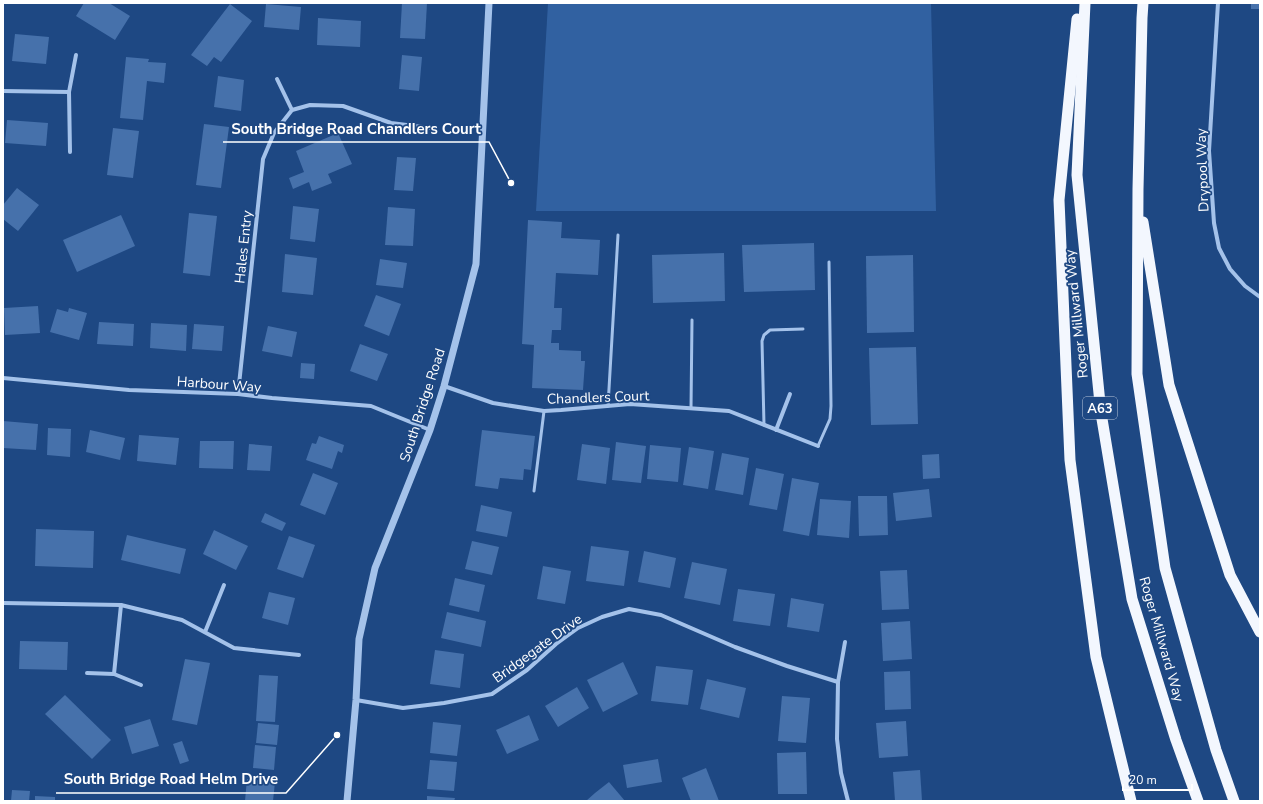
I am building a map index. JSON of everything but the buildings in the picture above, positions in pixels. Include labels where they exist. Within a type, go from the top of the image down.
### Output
[{"type":"highway","name":"A63","points":[[1079,3],[1059,200],[1070,460],[1096,657],[1131,801]]},
{"type":"highway","name":"Roger Millward Way","points":[[1085,3],[1077,175],[1101,413],[1132,599],[1176,740],[1198,801]]},
{"type":"highway","name":"Roger Millward Way","points":[[1143,3],[1138,189],[1137,374],[1165,568],[1216,750],[1234,801]]},
{"type":"highway","points":[[1138,189],[1169,385],[1230,575],[1260,632]]},
{"type":"street","name":"Drypool Way","points":[[1218,3],[1209,151],[1214,222],[1219,248],[1230,269],[1246,286],[1260,297]]},
{"type":"street","name":"South Bridge Road","points":[[346,801],[356,700],[359,639],[375,568],[430,430],[444,386],[476,264],[490,5]]},
{"type":"street","points":[[70,152],[69,92],[76,55]]},
{"type":"street","points":[[277,79],[292,110],[310,105],[343,106],[391,123],[430,128]]},
{"type":"street","points":[[3,91],[69,92]]},
{"type":"street","name":"Hales Entry","points":[[238,394],[263,159],[274,133],[292,110]]},
{"type":"street","name":"Harbour Way","points":[[3,378],[129,390],[238,394],[371,406],[430,430]]},
{"type":"street","name":"Chandlers Court","points":[[444,386],[493,403],[544,411],[630,404],[729,411],[818,446]]},
{"type":"street","points":[[776,430],[790,394]]},
{"type":"street","points":[[205,632],[224,585]]},
{"type":"street","points":[[3,603],[121,605],[182,620],[234,648],[299,655]]},
{"type":"street","points":[[114,674],[121,605]]},
{"type":"street","name":"Bridgegate Drive","points":[[356,700],[403,708],[444,703],[492,694],[527,670],[556,644],[578,628],[602,617],[629,609],[661,615],[735,647],[787,666],[838,682]]},
{"type":"street","points":[[845,642],[838,682],[837,739],[841,773],[848,801]]},
{"type":"street","points":[[87,672],[114,674],[141,685]]},
{"type":"lane","points":[[608,406],[618,235]]},
{"type":"lane","points":[[818,446],[830,419],[831,406],[829,262]]},
{"type":"lane","points":[[691,408],[692,320]]},
{"type":"lane","points":[[764,425],[762,341],[764,335],[770,330],[803,329]]},
{"type":"lane","points":[[534,491],[544,411]]},
{"type":"shaded area","points":[[548,3],[931,3],[936,211],[536,211]]},
{"type":"place","name":"South Bridge Road Chandlers Court","points":[[511,183]]},
{"type":"place","name":"South Bridge Road Helm Drive","points":[[337,735]]}]
